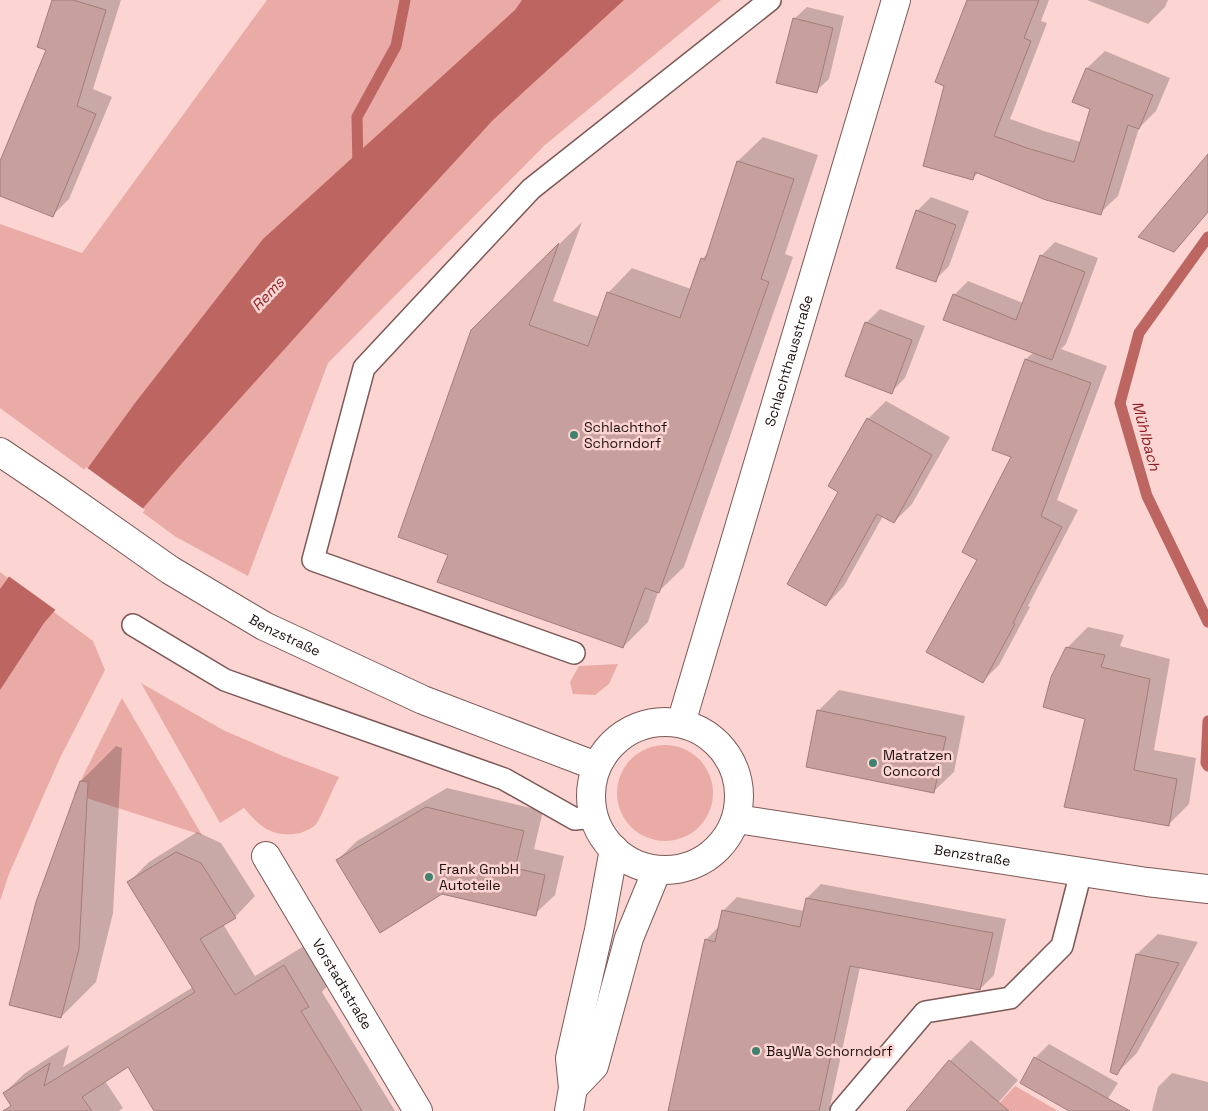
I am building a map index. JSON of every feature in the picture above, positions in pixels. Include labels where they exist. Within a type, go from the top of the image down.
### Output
[{"type":"main road","name":"Schlachthausstraße","points":[[681,723],[896,0]]},
{"type":"main road","name":"Benzstraße","points":[[0,452],[170,570],[264,626],[423,700],[596,766]]},
{"type":"main road","points":[[657,722],[681,723],[709,735],[729,757],[740,790],[737,819],[722,845],[702,862],[677,870],[651,870],[628,862],[602,838],[593,818],[590,792],[596,766],[611,744],[634,728],[657,722]]},
{"type":"main road","name":"Benzstraße","points":[[737,819],[1208,890]]},
{"type":"main road","points":[[571,1100],[570,1058],[599,930],[614,849]]},
{"type":"main road","name":"Vorstadtstraße","points":[[266,856],[418,1111]]},
{"type":"main road","points":[[571,1100],[594,1066],[629,938],[657,870]]},
{"type":"lane","points":[[574,653],[313,560],[364,368],[531,189],[770,0]]},
{"type":"lane","points":[[133,625],[225,680],[504,779],[574,819],[593,818]]},
{"type":"lane","points":[[841,1111],[925,1012],[1010,998],[1062,946],[1082,872]]},
{"type":"shaded area","points":[[267,0],[721,0],[545,145],[328,363],[248,576],[176,537],[0,408],[0,224],[82,253]]},
{"type":"shaded area","points":[[0,572],[93,641],[105,670],[60,758],[9,874],[0,901]]},
{"type":"shaded area","points":[[618,664],[609,684],[595,695],[573,694],[570,682],[579,666]]},
{"type":"shaded area","points":[[141,683],[223,730],[283,756],[339,777],[317,823],[300,833],[275,833],[262,826],[244,808],[220,823]]},
{"type":"shaded area","points":[[122,698],[202,835],[74,794]]},
{"type":"shaded area","points":[[665,745],[683,749],[699,759],[709,775],[713,793],[709,811],[699,827],[683,837],[665,841],[647,837],[631,827],[621,811],[617,793],[621,775],[631,759],[647,749]]},
{"type":"shaded area","points":[[1015,1086],[1058,1111],[992,1111]]},
{"type":"water","name":"Rems","points":[[522,0],[624,0],[493,120],[370,254],[183,462],[44,623],[0,690],[0,589],[135,403],[263,239],[515,10]]},
{"type":"pier","points":[[86,467],[145,510],[57,611],[7,575]]},
{"type":"building","points":[[52,0],[73,0],[106,10],[77,106],[96,114],[53,217],[0,196],[0,161],[46,50],[37,47]]},
{"type":"building","points":[[967,0],[1039,0],[1024,38],[1031,41],[994,136],[1074,162],[1090,109],[1072,102],[1086,68],[1153,95],[1139,129],[1128,125],[1101,215],[1046,200],[975,172],[973,180],[923,166],[944,86],[935,82]]},
{"type":"building","points":[[793,18],[833,28],[817,93],[776,83]]},
{"type":"building","points":[[1208,154],[1208,212],[1174,252],[1138,237]]},
{"type":"building","name":"Schlachthof Schorndorf","points":[[737,161],[794,179],[761,279],[769,282],[659,593],[645,588],[623,648],[437,582],[448,555],[398,537],[471,330],[559,243],[529,325],[588,346],[607,292],[680,318],[701,258],[705,260]]},
{"type":"building","points":[[916,210],[956,225],[936,282],[896,268]]},
{"type":"building","points":[[1040,255],[1085,272],[1052,360],[943,320],[953,294],[1016,320]]},
{"type":"building","points":[[865,322],[912,340],[892,394],[845,376]]},
{"type":"building","points":[[1025,359],[1091,383],[1041,516],[1062,527],[1013,623],[1015,624],[983,683],[926,652],[977,560],[962,552],[1011,457],[992,450]]},
{"type":"building","points":[[867,418],[932,455],[894,523],[877,514],[826,606],[787,584],[838,492],[828,486]]},
{"type":"building","points":[[1066,647],[1105,655],[1101,667],[1150,679],[1134,770],[1177,779],[1169,826],[1064,807],[1085,719],[1043,707],[1051,677]]},
{"type":"building","points":[[817,710],[946,737],[934,793],[806,767]]},
{"type":"building","points":[[80,781],[88,782],[79,949],[61,1018],[9,1005],[36,902]]},
{"type":"building","name":"Frank GmbH Autoteile","points":[[426,807],[524,831],[515,868],[545,875],[536,916],[442,894],[380,933],[336,860]]},
{"type":"building","points":[[176,852],[201,863],[236,918],[200,939],[235,995],[284,965],[309,1007],[301,1011],[362,1111],[154,1111],[128,1067],[82,1097],[92,1111],[3,1111],[11,1106],[3,1093],[50,1063],[44,1086],[195,992],[127,882]]},
{"type":"building","name":"BayWa Schorndorf","points":[[806,898],[993,933],[980,990],[850,966],[819,1111],[668,1111],[705,939],[715,942],[722,910],[800,927]]},
{"type":"building","points":[[1136,954],[1179,963],[1117,1075],[1110,1072]]},
{"type":"building","points":[[1034,1057],[1130,1111],[1069,1111],[1020,1083]]},
{"type":"building","points":[[949,1060],[1009,1111],[906,1111]]},
{"type":"waterway","points":[[358,167],[357,117],[396,46],[405,0]]},
{"type":"waterway","name":"Mühlbach","points":[[1208,237],[1139,333],[1120,403],[1147,496],[1208,622]]},
{"type":"waterway","name":"Mühlbach","points":[[1208,721],[1206,763],[1208,766]]},
{"type":"place","name":"Schlachthof Schorndorf","points":[[574,435]]},
{"type":"place","name":"Matratzen Concord","points":[[873,763]]},
{"type":"place","name":"Frank GmbH Autoteile","points":[[429,877]]},
{"type":"place","name":"BayWa Schorndorf","points":[[756,1051]]}]
